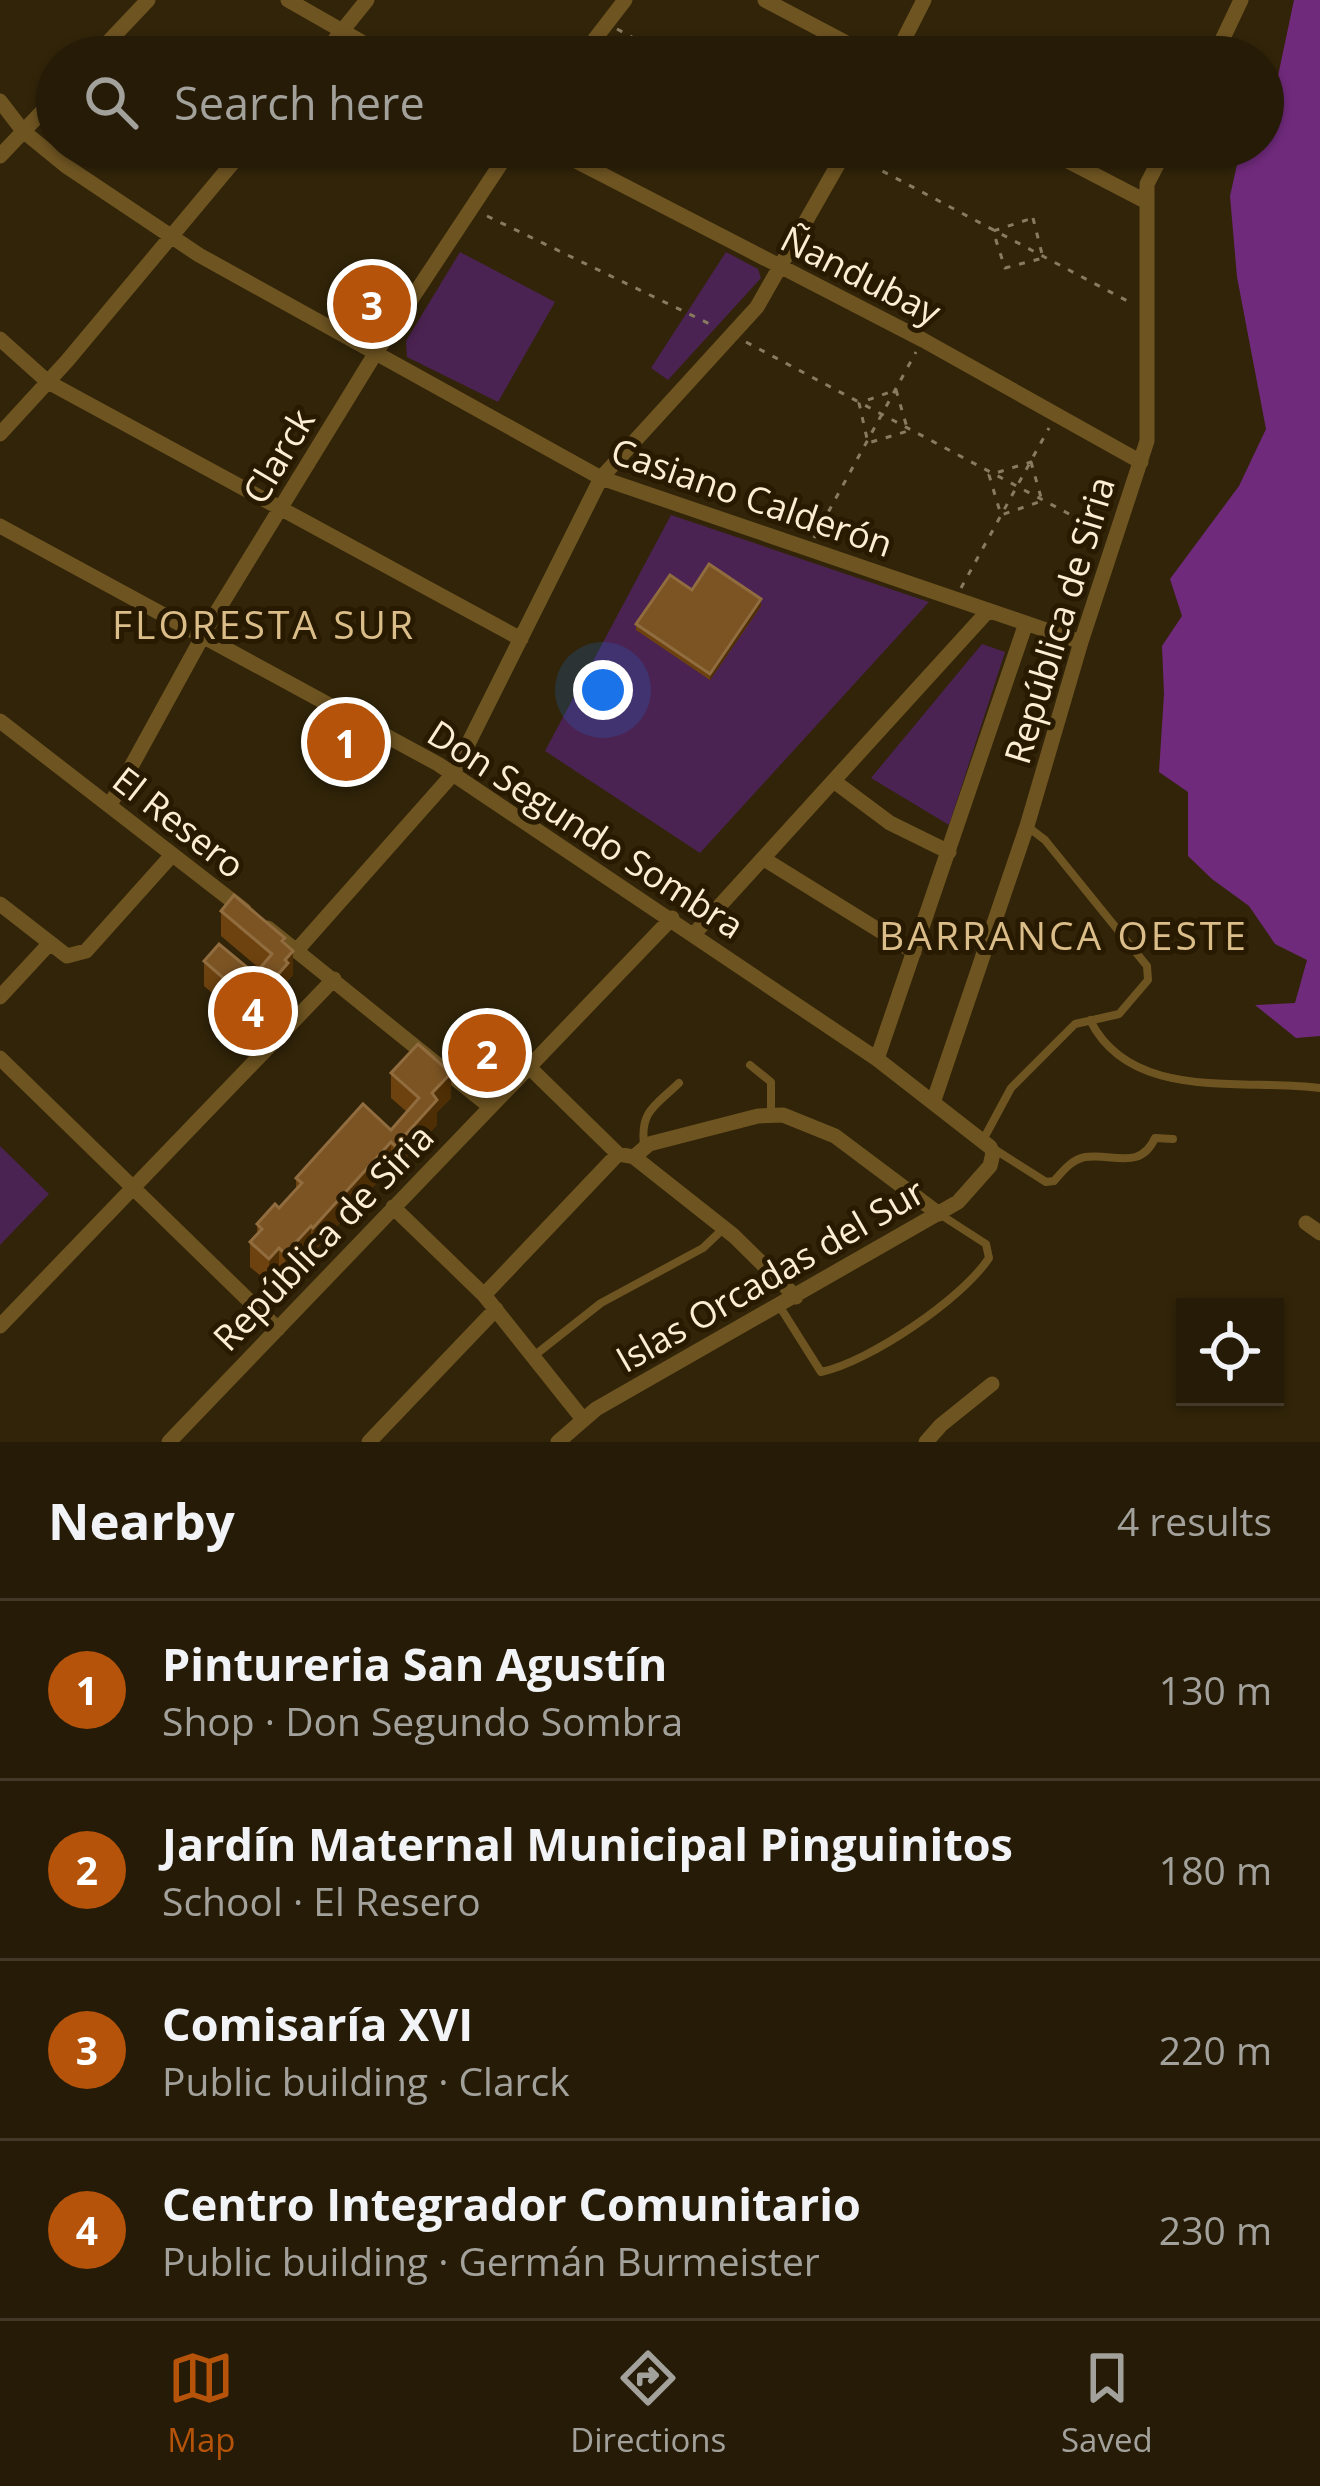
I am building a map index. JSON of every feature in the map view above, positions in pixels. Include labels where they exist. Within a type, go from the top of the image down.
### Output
[{"type":"street","points":[[114,36],[148,0]]},
{"type":"street","points":[[288,0],[351,36]]},
{"type":"street","points":[[338,36],[368,0]]},
{"type":"street","points":[[598,36],[625,0]]},
{"type":"street","points":[[764,0],[833,36]]},
{"type":"street","points":[[906,36],[924,0]]},
{"type":"street","points":[[1224,36],[1241,0]]},
{"type":"street","name":"Casiano Calderón","points":[[0,101],[36,142]]},
{"type":"street","points":[[0,156],[36,117]]},
{"type":"street","name":"Casiano Calderón","points":[[69,168],[171,236],[601,478],[1081,642]]},
{"type":"street","points":[[0,434],[228,168]]},
{"type":"street","name":"Clarck","points":[[110,806],[204,635],[375,354],[498,168]]},
{"type":"street","name":"Ñandubay","points":[[589,168],[922,340],[1141,462]]},
{"type":"street","points":[[297,950],[453,774],[601,478],[757,307],[837,168]]},
{"type":"street","points":[[1081,168],[1147,202]]},
{"type":"street","name":"República de Siria","points":[[934,1100],[1027,826],[1141,462],[1148,426],[1147,184],[1155,168]]},
{"type":"street","points":[[0,339],[48,382],[521,639]]},
{"type":"street","name":"Don Segundo Sombra","points":[[0,526],[453,774],[877,1059],[986,1143]]},
{"type":"street","name":"República de Siria","points":[[694,934],[988,611]]},
{"type":"street","points":[[877,1059],[1026,623]]},
{"type":"street","name":"El Resero","points":[[0,721],[334,979],[489,1106]]},
{"type":"street","points":[[835,782],[870,811],[949,852]]},
{"type":"street","points":[[0,904],[67,956],[77,956],[86,952],[172,856]]},
{"type":"street","points":[[764,859],[914,952]]},
{"type":"street","name":"República de Siria","points":[[169,1442],[672,918]]},
{"type":"street","points":[[0,997],[50,944]]},
{"type":"street","points":[[0,1326],[334,979]]},
{"type":"street","points":[[0,1058],[278,1330]]},
{"type":"street","points":[[530,1068],[724,1228],[796,1298]]},
{"type":"street","points":[[484,1295],[632,1152],[772,1114],[824,1129],[940,1214]]},
{"type":"street","name":"Islas Orcadas del Sur","points":[[570,1432],[958,1202],[990,1166],[994,1154],[986,1143]]},
{"type":"street","points":[[393,1207],[484,1295],[535,1355],[570,1432]]},
{"type":"street","points":[[369,1442],[496,1309]]},
{"type":"street","points":[[926,1442],[992,1384]]},
{"type":"lane","points":[[1027,826],[1045,840],[1147,966],[1145,987],[1119,1014],[1075,1024],[1011,1088],[986,1143],[1046,1182],[1085,1157],[1133,1159],[1143,1155],[1155,1138],[1173,1138]]},
{"type":"lane","points":[[1090,1020],[1100,1041],[1126,1060],[1167,1078],[1320,1088]]},
{"type":"lane","points":[[750,1065],[771,1082],[772,1114]]},
{"type":"lane","points":[[632,1152],[646,1115],[679,1083]]},
{"type":"lane","points":[[780,1306],[821,1372],[907,1330],[948,1301],[989,1258],[986,1244],[940,1214]]},
{"type":"lane","points":[[535,1355],[601,1304],[703,1247],[724,1228]]},
{"type":"path","points":[[607,24],[630,36]]},
{"type":"path","points":[[881,168],[1125,302],[1147,308]]},
{"type":"path","points":[[472,208],[730,334],[989,475],[1116,538]]},
{"type":"path","points":[[993,231],[1033,218],[1043,258]]},
{"type":"path","points":[[993,231],[1005,268],[1043,258]]},
{"type":"path","points":[[813,541],[922,340]]},
{"type":"path","points":[[859,403],[896,390]]},
{"type":"path","points":[[896,390],[908,431]]},
{"type":"path","points":[[859,403],[868,443]]},
{"type":"path","points":[[960,589],[1057,413]]},
{"type":"path","points":[[868,443],[908,431]]},
{"type":"path","points":[[989,475],[1031,462]]},
{"type":"path","points":[[1031,462],[1042,501]]},
{"type":"path","points":[[989,475],[1001,514]]},
{"type":"path","points":[[1001,514],[1042,501]]},
{"type":"shaded area","points":[[1294,0],[1320,0],[1320,1036],[1296,1038],[1255,1005],[1295,1003],[1307,960],[1275,944],[1249,906],[1188,856],[1188,792],[1159,772],[1162,646],[1182,616],[1170,579],[1239,486],[1266,429],[1237,277],[1230,196],[1236,168],[1284,168],[1284,47]]},
{"type":"shaded area","points":[[460,252],[555,302],[498,402],[407,357],[406,341]]},
{"type":"shaded area","points":[[726,252],[758,269],[761,278],[668,380],[651,368]]},
{"type":"shaded area","points":[[671,515],[929,602],[700,853],[545,751]]},
{"type":"shaded area","points":[[982,644],[1005,652],[949,825],[871,778]]},
{"type":"shaded area","points":[[0,1146],[49,1194],[0,1245]]},
{"type":"building","points":[[709,564],[761,599],[710,674],[636,624],[670,575],[692,590]]},
{"type":"building","points":[[234,895],[285,938],[282,941],[293,951],[285,960],[288,963],[268,986],[263,984],[235,1022],[221,1010],[238,991],[204,961],[219,944],[255,974],[272,954],[221,911]]},
{"type":"building","points":[[418,1044],[451,1073],[432,1093],[437,1100],[395,1146],[391,1142],[313,1228],[285,1254],[279,1248],[269,1259],[250,1242],[262,1229],[257,1224],[302,1183],[296,1178],[363,1104],[391,1130],[419,1098],[391,1073]]},
{"type":"place","name":"Comisaría XVI","points":[[372,304]]},
{"type":"place","name":"Pintureria San Agustín","points":[[346,742]]},
{"type":"place","name":"Centro Integrador Comunitario","points":[[253,1011]]},
{"type":"place","name":"Jardín Maternal Municipal Pinguinitos","points":[[487,1053]]},
{"type":"district","name":"FLORESTA SUR","points":[[264,623]]},
{"type":"district","name":"BARRANCA OESTE","points":[[1064,934]]}]
